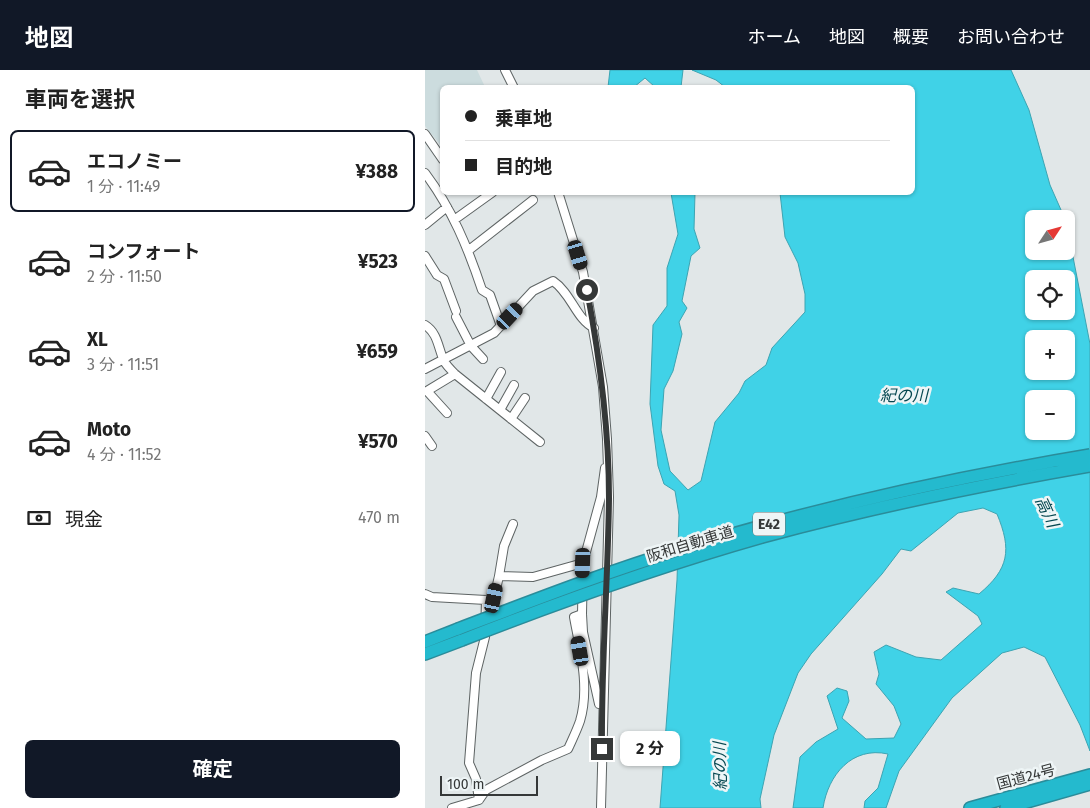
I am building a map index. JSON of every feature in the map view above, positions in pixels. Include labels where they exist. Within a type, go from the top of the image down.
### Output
[{"type":"highway","name":"阪和自動車道","points":[[425,654],[460,634],[595,578],[765,525],[926,485],[1090,455]]},
{"type":"highway","name":"阪和自動車道","points":[[425,642],[460,634],[765,536],[928,496],[1090,466]]},
{"type":"highway","name":"国道24号","points":[[970,808],[1090,775]]},
{"type":"highway","name":"国道24号","points":[[1006,808],[1090,784]]},
{"type":"street","points":[[505,70],[512,85]]},
{"type":"street","points":[[425,134],[440,156]]},
{"type":"street","points":[[426,178],[440,190]]},
{"type":"street","points":[[444,195],[447,207],[469,250],[482,290],[490,294],[501,326]]},
{"type":"street","points":[[455,220],[489,195]]},
{"type":"street","points":[[559,195],[583,272],[603,387],[609,497],[601,808]]},
{"type":"street","points":[[469,250],[533,200]]},
{"type":"street","points":[[425,225],[447,207]]},
{"type":"street","points":[[425,256],[437,275],[444,279],[456,314],[471,346],[483,359]]},
{"type":"street","points":[[425,369],[494,333],[533,291],[553,281],[577,307],[586,324],[594,328]]},
{"type":"street","points":[[425,325],[431,329],[443,360],[455,374],[540,442]]},
{"type":"street","points":[[486,400],[501,372]]},
{"type":"street","points":[[447,413],[427,391],[455,374]]},
{"type":"street","points":[[499,410],[514,385]]},
{"type":"street","points":[[511,419],[525,398]]},
{"type":"street","points":[[602,717],[583,632],[583,563],[601,497],[602,478],[607,464]]},
{"type":"street","points":[[425,594],[432,597],[486,600],[494,598],[503,546],[513,524]]},
{"type":"street","points":[[499,576],[533,577],[583,563]]},
{"type":"street","points":[[479,800],[476,779],[469,763],[476,673],[485,637],[486,600]]},
{"type":"street","points":[[452,808],[479,800],[486,790],[542,760],[568,749],[580,720],[583,707],[583,668],[574,617],[582,614]]},
{"type":"shaded area","points":[[425,70],[477,70],[484,85],[440,85],[440,145],[425,126]]},
{"type":"water","points":[[610,70],[683,70],[681,85],[653,85],[645,78],[636,85],[608,85]]},
{"type":"water","name":"紀の川","points":[[692,70],[1011,70],[1029,110],[1050,185],[1061,210],[1025,210],[1025,260],[1074,260],[1090,344],[1090,751],[1080,725],[1045,657],[1024,647],[1002,653],[952,698],[899,771],[886,808],[864,808],[865,801],[878,788],[888,754],[875,753],[863,754],[853,759],[836,774],[830,785],[823,808],[793,808],[800,757],[816,742],[838,729],[827,696],[837,688],[847,691],[849,701],[842,718],[866,739],[894,738],[901,724],[894,706],[876,684],[879,674],[874,652],[886,645],[916,657],[941,660],[982,624],[978,616],[946,592],[953,588],[979,594],[997,576],[1002,567],[1006,549],[1002,527],[997,514],[983,508],[958,513],[911,551],[901,549],[882,574],[811,654],[798,673],[774,735],[760,799],[761,808],[660,808],[677,580],[679,515],[675,491],[664,484],[658,466],[650,404],[653,325],[667,306],[667,268],[678,234],[671,195],[695,195],[694,229],[700,248],[691,256],[682,301],[687,308],[679,322],[682,334],[673,371],[664,389],[661,430],[670,471],[688,490],[701,481],[715,422],[739,393],[745,381],[766,365],[772,348],[805,312],[805,294],[798,263],[785,237],[780,195],[915,195],[915,85],[722,85],[716,80]]},
{"type":"route","points":[[587,290],[603,387],[609,497],[602,749]]},
{"type":"water label","name":"高川","points":[[1047,512]]}]
